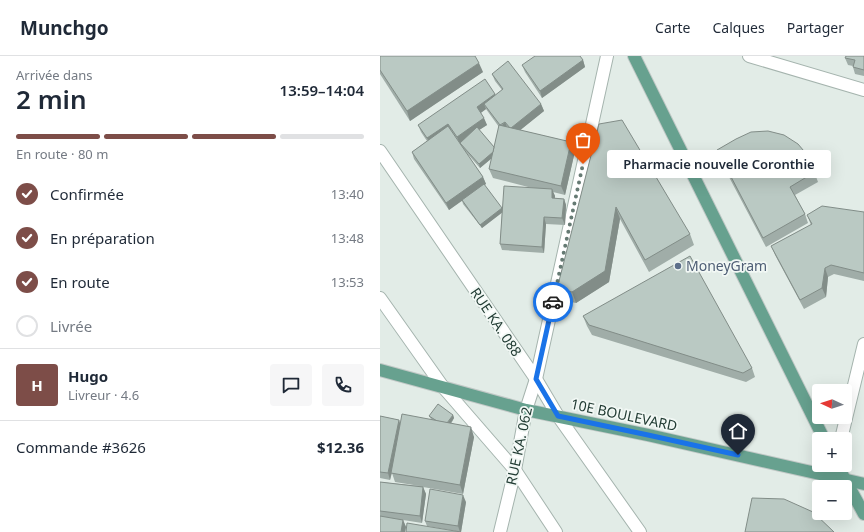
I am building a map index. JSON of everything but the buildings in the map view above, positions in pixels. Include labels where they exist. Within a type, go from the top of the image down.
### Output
[{"type":"main road","points":[[634,56],[821,432]]},
{"type":"main road","name":"10E BOULEVARD","points":[[380,370],[526,410],[648,435],[864,484]]},
{"type":"main road","points":[[840,472],[864,514]]},
{"type":"street","name":"RUE KA. 062","points":[[500,532],[515,470],[526,410],[536,379],[607,56]]},
{"type":"street","points":[[749,56],[864,90]]},
{"type":"street","name":"RUE KA. 088","points":[[380,152],[536,379],[558,416],[640,532]]},
{"type":"street","points":[[380,298],[443,387],[515,470],[556,532]]},
{"type":"street","points":[[842,432],[864,344]]},
{"type":"way so far","points":[[553,302],[583,164]]},
{"type":"place","name":"Pharmacie nouvelle Coronthie","points":[[583,164]]},
{"type":"place","name":"MoneyGram","points":[[678,266]]},
{"type":"route","points":[[553,302],[536,379],[558,416],[738,455]]}]
